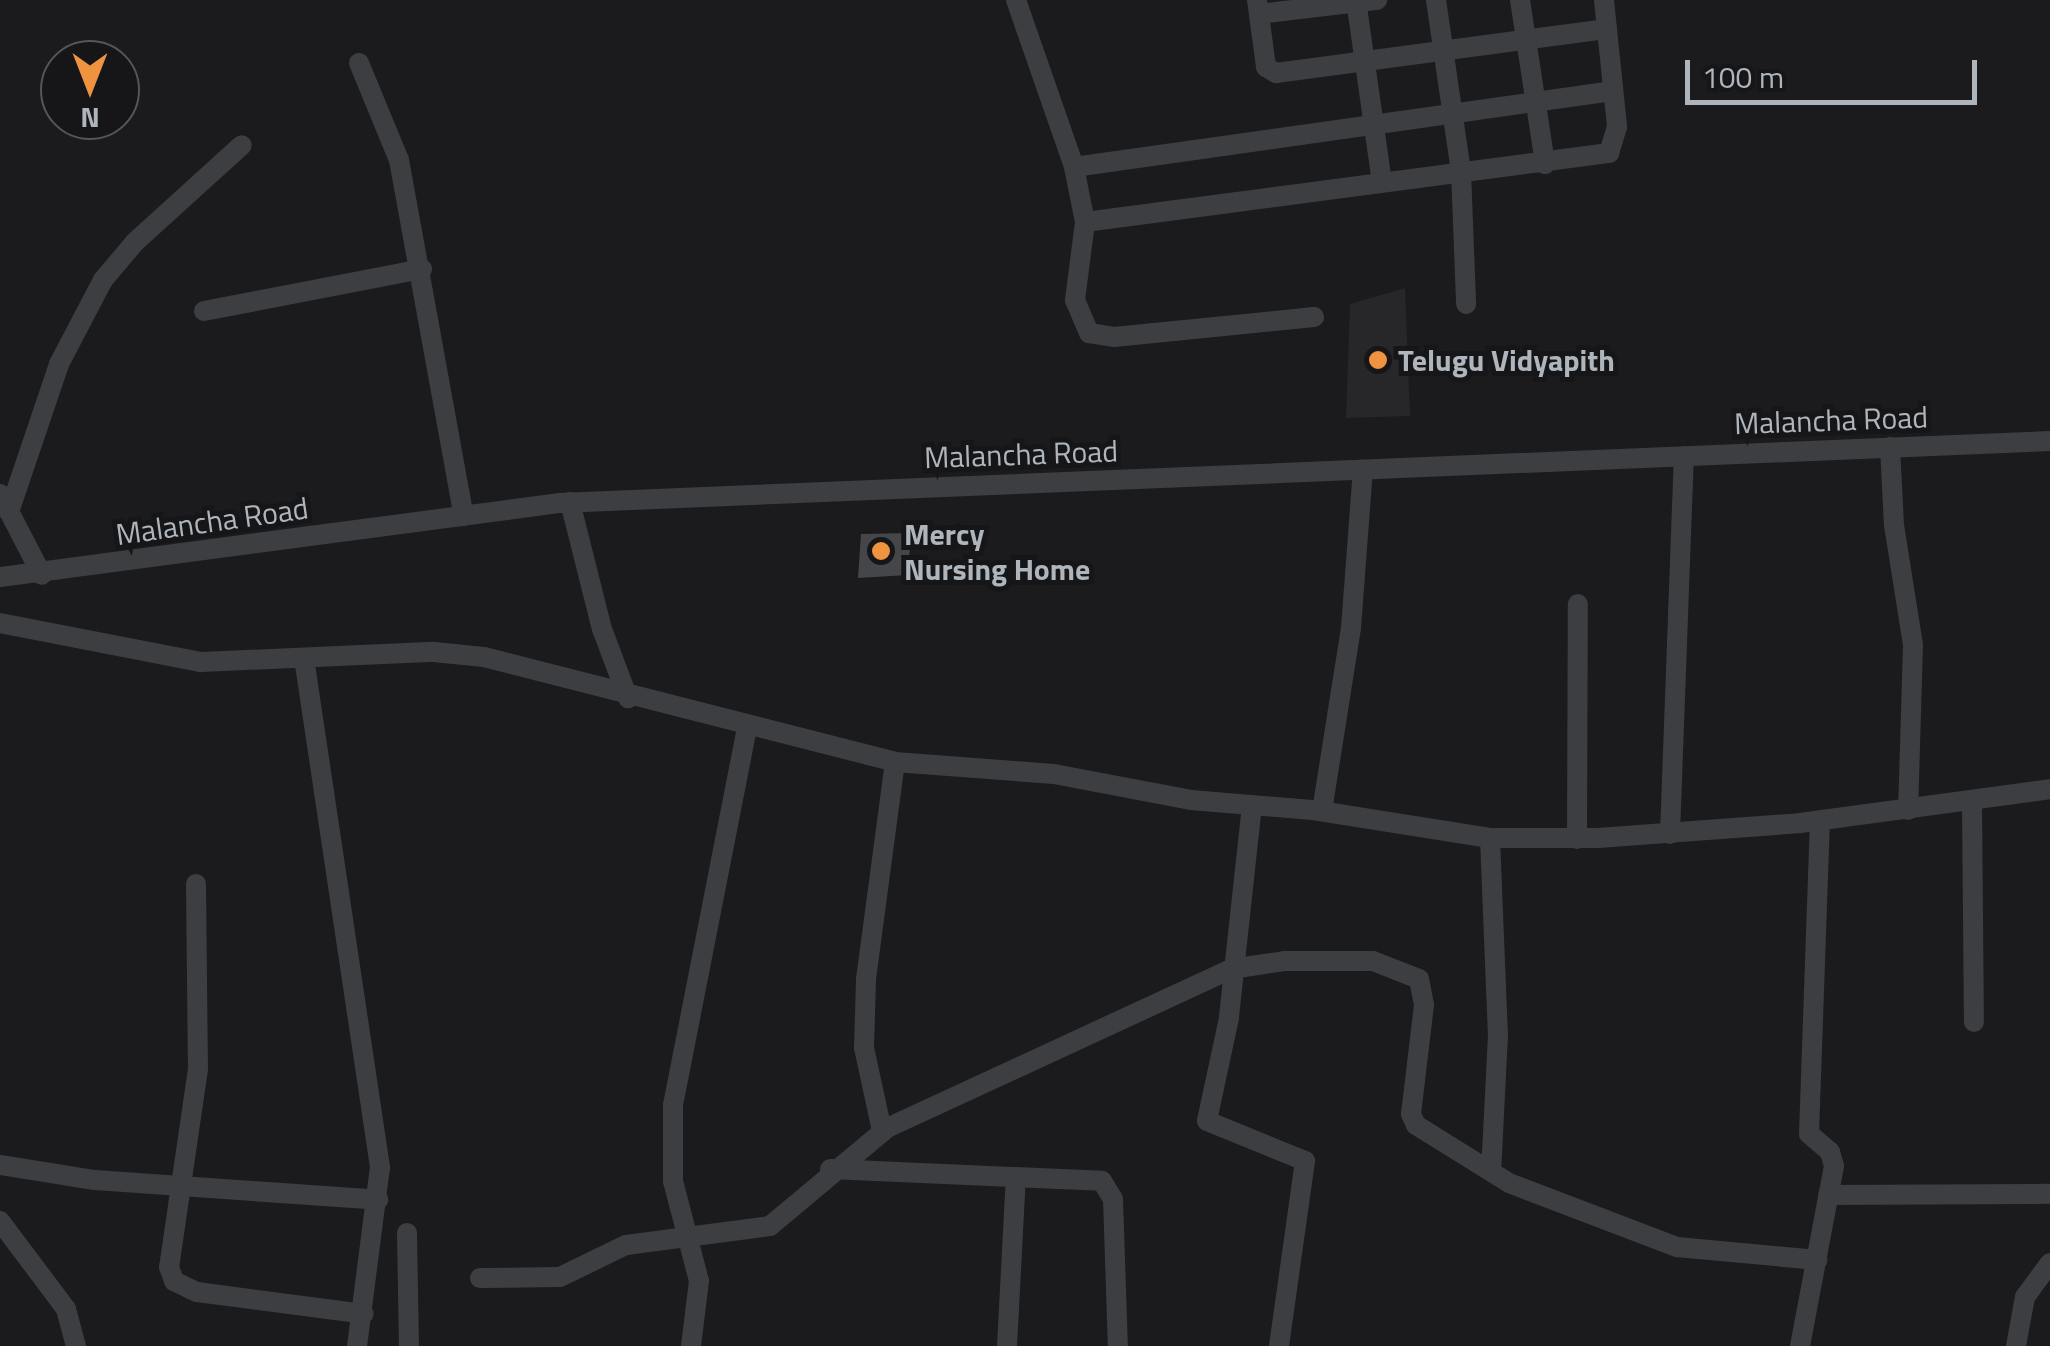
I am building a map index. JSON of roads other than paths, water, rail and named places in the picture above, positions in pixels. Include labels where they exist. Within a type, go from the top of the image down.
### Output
[{"type":"street","points":[[1016,0],[1074,167],[1085,222],[1075,300],[1080,321],[1098,337],[1314,318]]},
{"type":"street","points":[[1436,0],[1461,171],[1466,304]]},
{"type":"street","points":[[1520,0],[1545,164]]},
{"type":"street","points":[[1085,222],[1609,153],[1616,142],[1604,0]]},
{"type":"street","points":[[1382,182],[1365,62],[1363,1],[1258,7],[1269,72],[1365,62],[1526,43],[1607,29]]},
{"type":"street","points":[[359,64],[398,160],[422,269],[464,516]]},
{"type":"street","points":[[1074,167],[1536,105],[1613,91]]},
{"type":"street","points":[[42,575],[5,503],[59,364],[104,280],[134,242],[242,144]]},
{"type":"street","points":[[204,311],[422,269]]},
{"type":"street","name":"Malancha Road","points":[[0,577],[42,575],[570,502],[2050,441]]},
{"type":"street","points":[[1890,447],[1894,525],[1913,645],[1908,810]]},
{"type":"street","points":[[1670,834],[1684,456]]},
{"type":"street","points":[[1322,811],[1351,628],[1363,469]]},
{"type":"street","points":[[570,502],[602,629],[628,698]]},
{"type":"street","points":[[1577,838],[1578,604]]},
{"type":"street","points":[[0,624],[201,662],[461,654],[895,762],[1054,774],[1490,838],[1670,834],[1820,821],[1972,803],[2050,789]]},
{"type":"street","points":[[304,658],[380,1167],[358,1346]]},
{"type":"street","points":[[691,1346],[698,1281],[690,1236],[672,1182],[672,1105],[746,728]]},
{"type":"street","points":[[882,1132],[865,1072],[864,1031],[895,762]]},
{"type":"street","points":[[1972,803],[1974,1022]]},
{"type":"street","points":[[1252,805],[1231,969],[1229,1018],[1207,1122],[1293,1152],[1308,1172],[1280,1346]]},
{"type":"street","points":[[1800,1346],[1833,1158],[1809,1134],[1820,821]]},
{"type":"street","points":[[1490,838],[1498,1035],[1492,1171]]},
{"type":"street","points":[[196,884],[198,1069],[169,1266],[183,1288],[364,1314]]},
{"type":"street","points":[[480,1278],[560,1277],[626,1245],[770,1226],[830,1170],[882,1132],[1231,969],[1373,961],[1419,978],[1424,1004],[1411,1114],[1424,1132],[1544,1202],[1677,1248],[1816,1260]]},
{"type":"street","points":[[0,1165],[378,1200]]},
{"type":"street","points":[[830,1170],[1088,1178],[1111,1187],[1118,1346]]},
{"type":"street","points":[[1007,1346],[1016,1177]]},
{"type":"street","points":[[1828,1196],[2050,1194]]},
{"type":"street","points":[[0,1221],[66,1310],[76,1346]]},
{"type":"street","points":[[407,1233],[409,1346]]},
{"type":"street","points":[[2016,1346],[2025,1298],[2050,1263]]},
{"type":"place","name":"Telugu Vidyapith","points":[[1378,360]]},
{"type":"place","name":"Mercy Nursing Home","points":[[881,551]]}]
